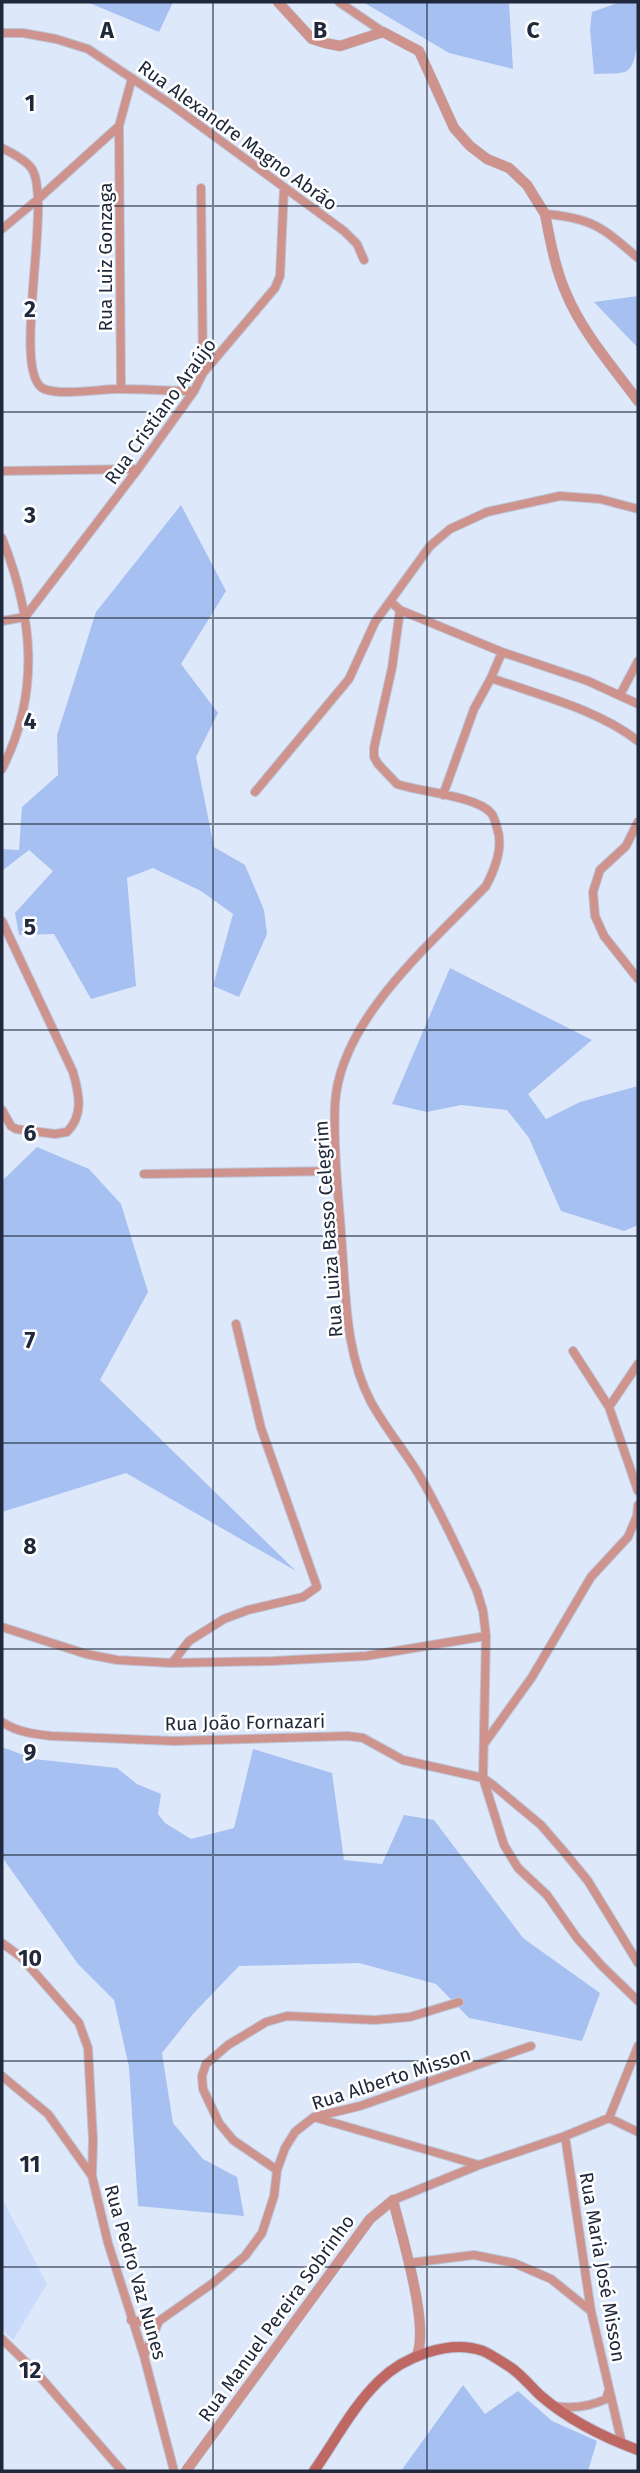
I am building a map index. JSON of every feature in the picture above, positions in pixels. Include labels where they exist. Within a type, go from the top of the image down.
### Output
[{"type":"main road","points":[[314,2471],[360,2403],[380,2379],[416,2357],[459,2347],[482,2351],[512,2368],[552,2405],[580,2426],[638,2450]]},
{"type":"street","points":[[278,2],[312,39],[325,43],[340,46],[383,32]]},
{"type":"street","points":[[339,2],[383,32],[419,51],[454,128],[470,146],[487,159],[509,168],[535,196],[545,214],[552,249],[571,304],[638,401]]},
{"type":"street","name":"Rua Alexandre Magno Abrão","points":[[2,33],[23,33],[88,48],[169,103],[344,231],[357,244],[364,260]]},
{"type":"street","name":"Rua Luiz Gonzaga","points":[[121,389],[119,126],[132,78]]},
{"type":"street","points":[[2,229],[119,126]]},
{"type":"street","points":[[2,148],[15,154],[33,170],[37,200],[31,346],[33,376],[38,385],[54,391],[194,391]]},
{"type":"street","points":[[201,188],[203,373]]},
{"type":"street","name":"Rua Cristiano Araújo","points":[[25,617],[138,469],[194,391],[203,373],[271,294],[279,281],[284,188]]},
{"type":"street","points":[[545,214],[576,217],[594,224],[607,231],[638,258]]},
{"type":"street","points":[[2,471],[138,469]]},
{"type":"street","points":[[255,792],[349,679],[375,622],[430,546],[450,529],[486,512],[560,496],[600,499],[638,509]]},
{"type":"street","points":[[2,538],[16,575],[25,617],[29,685],[14,745],[2,769]]},
{"type":"street","points":[[391,602],[400,610],[502,652],[588,681],[638,704]]},
{"type":"street","points":[[400,610],[392,668],[378,723],[374,757],[387,776],[397,784],[443,796],[470,718],[502,652]]},
{"type":"street","points":[[2,621],[25,617]]},
{"type":"street","points":[[620,695],[638,660]]},
{"type":"street","points":[[491,678],[572,706],[626,731],[638,741]]},
{"type":"street","name":"Rua Luiza Basso Celegrim","points":[[443,796],[478,803],[491,813],[499,832],[498,858],[486,886],[379,1000],[345,1061],[335,1102],[337,1171],[347,1309],[354,1357],[372,1402],[419,1475],[477,1591],[486,1636],[483,1778],[504,1845],[519,1868],[547,1895],[577,1938],[638,2001]]},
{"type":"street","points":[[638,821],[626,846],[600,870],[593,892],[595,916],[604,936],[638,979]]},
{"type":"street","points":[[2,921],[73,1072],[78,1090],[77,1119],[67,1132],[55,1134],[16,1129],[11,1126],[2,1110]]},
{"type":"street","points":[[144,1174],[337,1171]]},
{"type":"street","points":[[172,1663],[190,1642],[224,1619],[247,1609],[303,1597],[316,1590],[317,1584],[261,1428],[236,1324]]},
{"type":"street","points":[[573,1351],[609,1407],[638,1491]]},
{"type":"street","points":[[609,1407],[638,1364]]},
{"type":"street","points":[[484,1744],[532,1677],[591,1577],[628,1537],[637,1516],[638,1505]]},
{"type":"street","points":[[2,1627],[86,1654],[117,1660],[172,1663],[366,1656],[486,1636]]},
{"type":"street","name":"Rua João Fornazari","points":[[2,1722],[32,1734],[92,1738],[174,1741],[348,1736],[363,1738],[403,1760],[483,1778]]},
{"type":"street","points":[[483,1778],[541,1825],[566,1854],[588,1881],[638,1962]]},
{"type":"street","name":"Rua Pedro Vaz Nunes","points":[[2,1944],[21,1957],[79,2023],[85,2035],[93,2140],[92,2176],[108,2243],[144,2356],[174,2471]]},
{"type":"street","points":[[277,2170],[233,2140],[219,2123],[203,2089],[202,2076],[206,2064],[228,2045],[266,2022],[287,2016],[375,2020],[410,2017],[459,2002]]},
{"type":"street","name":"Rua Alberto Misson","points":[[159,2321],[213,2283],[245,2256],[262,2232],[285,2148],[295,2132],[314,2117],[384,2098],[531,2046]]},
{"type":"street","points":[[638,2046],[609,2118],[638,2132]]},
{"type":"street","points":[[2,2076],[48,2114],[92,2176]]},
{"type":"street","points":[[314,2117],[479,2165]]},
{"type":"street","name":"Rua Manuel Pereira Sobrinho","points":[[186,2471],[370,2219],[393,2200],[479,2165],[609,2118]]},
{"type":"street","name":"Rua Maria José Misson","points":[[565,2136],[590,2311],[622,2444]]},
{"type":"street","points":[[393,2200],[409,2263],[421,2333],[420,2349],[416,2357]]},
{"type":"street","points":[[409,2263],[474,2255],[514,2263],[551,2279],[590,2311]]},
{"type":"street","points":[[131,2320],[147,2323],[159,2321]]},
{"type":"street","points":[[144,2356],[159,2321]]},
{"type":"street","points":[[421,2333],[437,2350]]},
{"type":"street","points":[[2,2339],[33,2368],[122,2471]]},
{"type":"street","points":[[552,2405],[571,2409],[594,2405],[606,2399],[609,2390]]},
{"type":"shaded area","points":[[87,2],[173,2],[159,32]]},
{"type":"shaded area","points":[[363,2],[509,2],[513,69],[449,53]]},
{"type":"shaded area","points":[[620,2],[638,2],[634,59],[627,71],[594,74],[590,29],[592,12]]},
{"type":"shaded area","points":[[638,296],[638,348],[594,302]]},
{"type":"shaded area","points":[[181,505],[226,591],[181,664],[218,713],[196,757],[214,847],[245,865],[264,910],[267,934],[239,997],[213,986],[233,914],[201,891],[153,868],[127,878],[136,986],[91,999],[54,934],[19,935],[15,913],[53,871],[29,850],[3,870],[2,849],[19,850],[22,807],[58,775],[57,735],[96,612]]},
{"type":"shaded area","points":[[450,968],[592,1040],[528,1094],[546,1119],[580,1102],[638,1086],[638,1225],[624,1231],[561,1211],[529,1138],[507,1110],[461,1105],[427,1112],[392,1104]]},
{"type":"shaded area","points":[[37,1147],[89,1169],[121,1204],[148,1292],[100,1380],[296,1571],[126,1473],[2,1512],[2,1181]]},
{"type":"shaded area","points":[[2,1747],[34,1759],[117,1768],[137,1784],[161,1794],[158,1814],[165,1823],[191,1839],[234,1828],[253,1749],[332,1773],[344,1860],[382,1864],[404,1815],[434,1820],[523,1938],[600,1993],[582,2041],[469,2018],[436,1984],[359,1963],[239,1966],[193,2014],[162,2053],[173,2123],[203,2159],[237,2177],[244,2216],[138,2206],[129,2067],[114,2000],[78,1964],[2,1857]]},
{"type":"shaded area","points":[[2,2198],[47,2284],[13,2340],[2,2329]]},
{"type":"shaded area","points":[[463,2385],[485,2414],[518,2391],[552,2421],[597,2441],[588,2471],[401,2471]]}]
